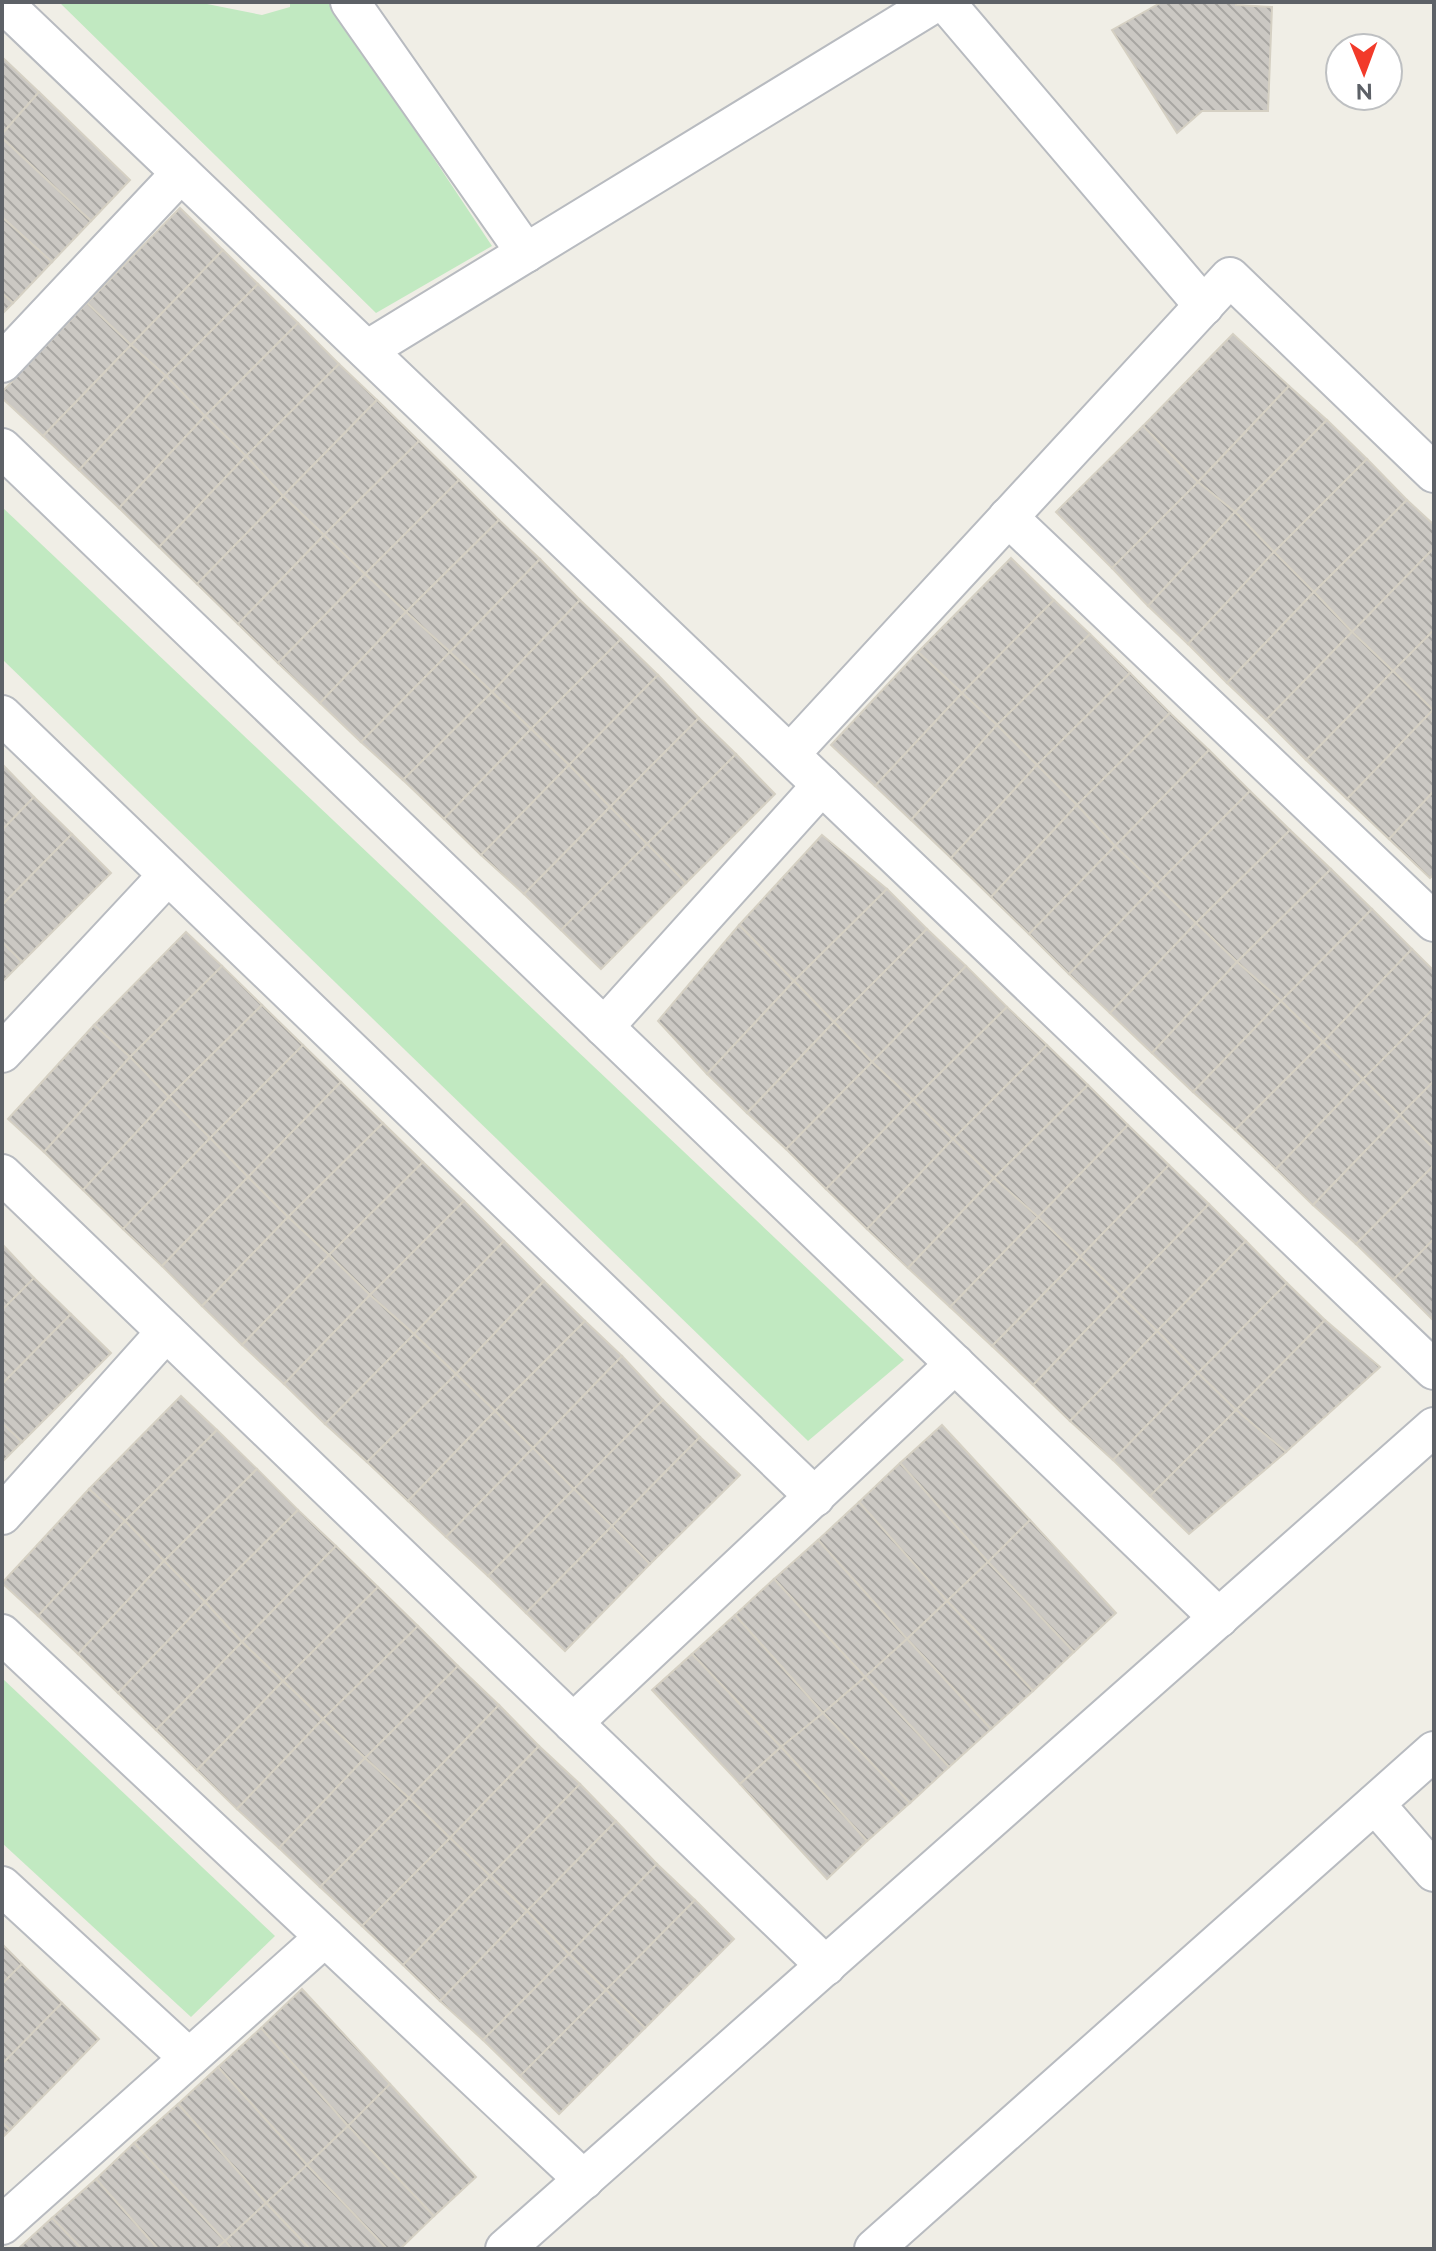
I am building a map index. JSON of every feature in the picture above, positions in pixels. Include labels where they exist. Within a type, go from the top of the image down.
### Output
[{"type":"street","points":[[2,2],[1434,1370]]},
{"type":"street","points":[[350,2],[526,253]]},
{"type":"street","points":[[367,350],[936,2]]},
{"type":"street","points":[[945,2],[1204,306]]},
{"type":"street","points":[[2,363],[181,173]]},
{"type":"street","points":[[790,754],[1230,277],[1434,473]]},
{"type":"street","points":[[2,448],[1219,1618]]},
{"type":"street","points":[[1008,517],[1434,922]]},
{"type":"street","points":[[2,715],[815,1497]]},
{"type":"street","points":[[604,1027],[822,785]]},
{"type":"street","points":[[2,1053],[168,875]]},
{"type":"street","points":[[2,1174],[826,1966]]},
{"type":"street","points":[[2,1515],[166,1332]]},
{"type":"street","points":[[573,1723],[955,1364]]},
{"type":"street","points":[[505,2249],[1434,1427]]},
{"type":"street","points":[[2,1634],[584,2180]]},
{"type":"street","points":[[874,2249],[1434,1751]]},
{"type":"street","points":[[1375,1804],[1434,1872]]},
{"type":"street","points":[[2,1886],[189,2058]]},
{"type":"street","points":[[2,2225],[325,1937]]},
{"type":"green space","points":[[59,2],[197,2],[262,15],[290,7],[290,2],[330,2],[492,246],[376,313]]},
{"type":"green space","points":[[2,507],[904,1360],[808,1441],[2,659]]},
{"type":"green space","points":[[2,1678],[275,1936],[191,2017],[2,1843]]},
{"type":"building","points":[[1162,2],[1236,2],[1236,5],[1272,7],[1268,111],[1202,111],[1177,133],[1112,30]]},
{"type":"building","points":[[2,57],[39,92],[2,134]]},
{"type":"building","points":[[39,92],[130,180],[91,221],[2,138],[2,134]]},
{"type":"building","points":[[2,138],[91,221],[52,262],[2,217]]},
{"type":"building","points":[[180,208],[223,250],[131,345],[87,303]]},
{"type":"building","points":[[2,217],[52,262],[13,303],[2,293]]},
{"type":"building","points":[[223,250],[258,284],[166,376],[131,345]]},
{"type":"building","points":[[258,284],[298,323],[205,416],[166,376]]},
{"type":"building","points":[[2,293],[13,303],[2,314]]},
{"type":"building","points":[[87,303],[131,345],[43,436],[2,398],[2,392]]},
{"type":"building","points":[[298,323],[339,364],[246,456],[205,416]]},
{"type":"building","points":[[1233,334],[1289,386],[1198,482],[1143,426]]},
{"type":"building","points":[[131,345],[166,376],[79,470],[43,436]]},
{"type":"building","points":[[339,364],[377,400],[283,496],[246,456]]},
{"type":"building","points":[[166,376],[205,416],[119,508],[79,470]]},
{"type":"building","points":[[1289,386],[1327,420],[1235,512],[1198,482]]},
{"type":"building","points":[[377,400],[419,441],[324,535],[283,496]]},
{"type":"building","points":[[205,416],[246,456],[159,547],[119,508]]},
{"type":"building","points":[[1327,420],[1367,459],[1274,552],[1235,512]]},
{"type":"building","points":[[1143,426],[1198,482],[1112,568],[1056,512]]},
{"type":"building","points":[[419,441],[459,480],[365,574],[324,535]]},
{"type":"building","points":[[246,456],[283,496],[197,584],[159,547]]},
{"type":"building","points":[[1367,459],[1407,500],[1314,592],[1274,552]]},
{"type":"building","points":[[459,480],[499,520],[406,612],[365,574]]},
{"type":"building","points":[[1198,482],[1235,512],[1148,606],[1112,568]]},
{"type":"building","points":[[283,496],[324,535],[238,624],[197,584]]},
{"type":"building","points":[[1407,500],[1434,525],[1434,548],[1352,632],[1314,592]]},
{"type":"building","points":[[1235,512],[1274,552],[1188,644],[1148,606]]},
{"type":"building","points":[[499,520],[540,559],[450,652],[406,612]]},
{"type":"building","points":[[324,535],[365,574],[278,663],[238,624]]},
{"type":"building","points":[[1434,548],[1434,630],[1393,671],[1352,632]]},
{"type":"building","points":[[1274,552],[1314,592],[1227,683],[1188,644]]},
{"type":"building","points":[[1011,558],[1054,600],[962,693],[918,652]]},
{"type":"building","points":[[540,559],[580,600],[492,692],[450,652]]},
{"type":"building","points":[[365,574],[406,612],[320,703],[278,663]]},
{"type":"building","points":[[1314,592],[1352,632],[1266,720],[1227,683]]},
{"type":"building","points":[[580,600],[621,639],[531,729],[492,692]]},
{"type":"building","points":[[1054,600],[1090,634],[997,725],[962,693]]},
{"type":"building","points":[[406,612],[450,652],[361,742],[320,703]]},
{"type":"building","points":[[1434,630],[1434,709],[1433,710],[1393,671]]},
{"type":"building","points":[[1352,632],[1393,671],[1306,760],[1266,720]]},
{"type":"building","points":[[1090,634],[1130,673],[1037,765],[997,725]]},
{"type":"building","points":[[621,639],[658,675],[569,765],[531,729]]},
{"type":"building","points":[[450,652],[492,692],[403,780],[361,742]]},
{"type":"building","points":[[918,652],[962,693],[875,786],[831,745]]},
{"type":"building","points":[[1393,671],[1433,710],[1347,799],[1306,760]]},
{"type":"building","points":[[1130,673],[1170,713],[1077,805],[1037,765]]},
{"type":"building","points":[[658,675],[699,718],[610,807],[569,765]]},
{"type":"building","points":[[492,692],[531,729],[444,819],[403,780]]},
{"type":"building","points":[[962,693],[997,725],[911,820],[875,786]]},
{"type":"building","points":[[1433,710],[1434,791],[1389,839],[1347,799]]},
{"type":"building","points":[[1170,713],[1209,750],[1115,846],[1077,805]]},
{"type":"building","points":[[699,718],[736,754],[647,844],[610,807]]},
{"type":"building","points":[[997,725],[1037,765],[951,858],[911,820]]},
{"type":"building","points":[[531,729],[569,765],[481,855],[444,819]]},
{"type":"building","points":[[1209,750],[1250,791],[1156,885],[1115,846]]},
{"type":"building","points":[[736,754],[775,794],[686,883],[647,844]]},
{"type":"building","points":[[2,764],[34,797],[2,830]]},
{"type":"building","points":[[569,765],[610,807],[524,894],[481,855]]},
{"type":"building","points":[[1037,765],[1077,805],[991,897],[951,858]]},
{"type":"building","points":[[1250,791],[1290,830],[1196,923],[1156,885]]},
{"type":"building","points":[[1434,791],[1434,874],[1430,878],[1389,839]]},
{"type":"building","points":[[34,797],[72,834],[2,905],[2,830]]},
{"type":"building","points":[[1077,805],[1115,846],[1029,934],[991,897]]},
{"type":"building","points":[[610,807],[647,844],[561,930],[524,894]]},
{"type":"building","points":[[1290,830],[1331,869],[1237,962],[1196,923]]},
{"type":"building","points":[[72,834],[111,873],[22,962],[2,942],[2,905]]},
{"type":"building","points":[[822,835],[887,889],[794,981],[739,925]]},
{"type":"building","points":[[647,844],[686,883],[601,969],[561,930]]},
{"type":"building","points":[[1115,846],[1156,885],[1069,974],[1029,934]]},
{"type":"building","points":[[1331,869],[1372,909],[1281,1001],[1237,962]]},
{"type":"building","points":[[1156,885],[1196,923],[1110,1013],[1069,974]]},
{"type":"building","points":[[887,889],[927,929],[834,1022],[794,981]]},
{"type":"building","points":[[1372,909],[1412,949],[1323,1042],[1281,1001]]},
{"type":"building","points":[[1196,923],[1237,962],[1152,1053],[1110,1013]]},
{"type":"building","points":[[739,925],[794,981],[707,1074],[658,1021]]},
{"type":"building","points":[[927,929],[966,966],[872,1062],[834,1022]]},
{"type":"building","points":[[186,932],[222,966],[130,1057],[94,1025]]},
{"type":"building","points":[[2,942],[22,962],[2,982]]},
{"type":"building","points":[[1412,949],[1434,971],[1434,1008],[1363,1079],[1323,1042]]},
{"type":"building","points":[[1237,962],[1281,1001],[1193,1092],[1152,1053]]},
{"type":"building","points":[[222,966],[262,1005],[169,1097],[130,1057]]},
{"type":"building","points":[[966,966],[1007,1007],[913,1100],[872,1062]]},
{"type":"building","points":[[794,981],[834,1022],[747,1113],[707,1074]]},
{"type":"building","points":[[1281,1001],[1323,1042],[1235,1130],[1193,1092]]},
{"type":"building","points":[[262,1005],[303,1045],[210,1138],[169,1097]]},
{"type":"building","points":[[1007,1007],[1047,1045],[953,1139],[913,1100]]},
{"type":"building","points":[[1434,1008],[1434,1081],[1400,1115],[1363,1079]]},
{"type":"building","points":[[834,1022],[872,1062],[786,1149],[747,1113]]},
{"type":"building","points":[[94,1025],[130,1057],[44,1152],[8,1119]]},
{"type":"building","points":[[1323,1042],[1363,1079],[1276,1169],[1235,1130]]},
{"type":"building","points":[[303,1045],[341,1082],[248,1177],[210,1138]]},
{"type":"building","points":[[1047,1045],[1088,1085],[994,1178],[953,1139]]},
{"type":"building","points":[[130,1057],[169,1097],[83,1190],[44,1152]]},
{"type":"building","points":[[872,1062],[913,1100],[826,1189],[786,1149]]},
{"type":"building","points":[[1363,1079],[1400,1115],[1313,1205],[1276,1169]]},
{"type":"building","points":[[1434,1081],[1434,1149],[1400,1115]]},
{"type":"building","points":[[341,1082],[383,1123],[288,1217],[248,1177]]},
{"type":"building","points":[[1088,1085],[1128,1125],[1038,1217],[994,1178]]},
{"type":"building","points":[[169,1097],[210,1138],[123,1229],[83,1190]]},
{"type":"building","points":[[913,1100],[953,1139],[867,1229],[826,1189]]},
{"type":"building","points":[[1400,1115],[1434,1149],[1434,1165],[1356,1244],[1313,1205]]},
{"type":"building","points":[[383,1123],[423,1162],[329,1255],[288,1217]]},
{"type":"building","points":[[1128,1125],[1169,1165],[1080,1257],[1038,1217]]},
{"type":"building","points":[[210,1138],[248,1177],[162,1266],[123,1229]]},
{"type":"building","points":[[953,1139],[994,1178],[908,1268],[867,1229]]},
{"type":"building","points":[[423,1162],[464,1201],[370,1295],[329,1255]]},
{"type":"building","points":[[1169,1165],[1209,1204],[1120,1295],[1080,1257]]},
{"type":"building","points":[[1434,1165],[1434,1239],[1393,1280],[1356,1244]]},
{"type":"building","points":[[248,1177],[288,1217],[202,1306],[162,1266]]},
{"type":"building","points":[[994,1178],[1038,1217],[950,1307],[908,1268]]},
{"type":"building","points":[[464,1201],[504,1241],[414,1334],[370,1295]]},
{"type":"building","points":[[1209,1204],[1246,1241],[1157,1331],[1120,1295]]},
{"type":"building","points":[[288,1217],[329,1255],[242,1345],[202,1306]]},
{"type":"building","points":[[1038,1217],[1080,1257],[992,1346],[950,1307]]},
{"type":"building","points":[[1434,1239],[1434,1317],[1432,1319],[1393,1280]]},
{"type":"building","points":[[504,1241],[544,1281],[456,1374],[414,1334]]},
{"type":"building","points":[[1246,1241],[1287,1283],[1198,1373],[1157,1331]]},
{"type":"building","points":[[2,1244],[34,1278],[2,1310]]},
{"type":"building","points":[[329,1255],[370,1295],[284,1384],[242,1345]]},
{"type":"building","points":[[1080,1257],[1120,1295],[1033,1385],[992,1346]]},
{"type":"building","points":[[34,1278],[71,1314],[2,1384],[2,1310]]},
{"type":"building","points":[[544,1281],[585,1321],[495,1411],[456,1374]]},
{"type":"building","points":[[1287,1283],[1325,1320],[1236,1410],[1198,1373]]},
{"type":"building","points":[[370,1295],[414,1334],[325,1424],[284,1384]]},
{"type":"building","points":[[1120,1295],[1157,1331],[1070,1421],[1033,1385]]},
{"type":"building","points":[[71,1314],[111,1353],[22,1442],[2,1423],[2,1384]]},
{"type":"building","points":[[1325,1320],[1380,1367],[1286,1452],[1236,1410]]},
{"type":"building","points":[[585,1321],[622,1356],[533,1448],[495,1411]]},
{"type":"building","points":[[1157,1331],[1198,1373],[1113,1460],[1070,1421]]},
{"type":"building","points":[[414,1334],[456,1374],[367,1462],[325,1424]]},
{"type":"building","points":[[622,1356],[663,1400],[574,1489],[533,1448]]},
{"type":"building","points":[[1198,1373],[1236,1410],[1150,1496],[1113,1460]]},
{"type":"building","points":[[456,1374],[495,1411],[408,1501],[367,1462]]},
{"type":"building","points":[[181,1396],[217,1430],[125,1521],[89,1489]]},
{"type":"building","points":[[663,1400],[700,1437],[612,1526],[574,1489]]},
{"type":"building","points":[[1236,1410],[1286,1452],[1189,1534],[1150,1496]]},
{"type":"building","points":[[495,1411],[533,1448],[446,1537],[408,1501]]},
{"type":"building","points":[[2,1423],[22,1442],[2,1462]]},
{"type":"building","points":[[942,1425],[1030,1520],[988,1562],[900,1463]]},
{"type":"building","points":[[217,1430],[257,1469],[164,1561],[125,1521]]},
{"type":"building","points":[[700,1437],[740,1475],[650,1564],[612,1526]]},
{"type":"building","points":[[533,1448],[574,1489],[488,1576],[446,1537]]},
{"type":"building","points":[[900,1463],[988,1562],[947,1601],[859,1502]]},
{"type":"building","points":[[257,1469],[298,1510],[205,1602],[164,1561]]},
{"type":"building","points":[[89,1489],[125,1521],[38,1616],[2,1583]]},
{"type":"building","points":[[574,1489],[612,1526],[526,1613],[488,1576]]},
{"type":"building","points":[[859,1502],[947,1601],[907,1639],[818,1540]]},
{"type":"building","points":[[298,1510],[336,1546],[242,1642],[205,1602]]},
{"type":"building","points":[[1030,1520],[1116,1613],[1074,1652],[988,1562]]},
{"type":"building","points":[[125,1521],[164,1561],[78,1654],[38,1616]]},
{"type":"building","points":[[612,1526],[650,1564],[565,1651],[526,1613]]},
{"type":"building","points":[[818,1540],[907,1639],[865,1677],[774,1579]]},
{"type":"building","points":[[336,1546],[378,1587],[283,1681],[242,1642]]},
{"type":"building","points":[[164,1561],[205,1602],[118,1693],[78,1654]]},
{"type":"building","points":[[988,1562],[1074,1652],[1033,1691],[947,1601]]},
{"type":"building","points":[[774,1579],[865,1677],[823,1713],[735,1615]]},
{"type":"building","points":[[378,1587],[418,1626],[323,1719],[283,1681]]},
{"type":"building","points":[[947,1601],[1033,1691],[991,1729],[907,1639]]},
{"type":"building","points":[[205,1602],[242,1642],[156,1730],[118,1693]]},
{"type":"building","points":[[735,1615],[823,1713],[781,1747],[692,1654]]},
{"type":"building","points":[[418,1626],[458,1666],[365,1758],[323,1719]]},
{"type":"building","points":[[907,1639],[991,1729],[949,1767],[865,1677]]},
{"type":"building","points":[[242,1642],[283,1681],[197,1770],[156,1730]]},
{"type":"building","points":[[692,1654],[781,1747],[740,1784],[652,1690]]},
{"type":"building","points":[[458,1666],[499,1705],[409,1798],[365,1758]]},
{"type":"building","points":[[865,1677],[949,1767],[910,1803],[823,1713]]},
{"type":"building","points":[[283,1681],[323,1719],[237,1809],[197,1770]]},
{"type":"building","points":[[499,1705],[539,1746],[450,1838],[409,1798]]},
{"type":"building","points":[[823,1713],[910,1803],[867,1841],[781,1747]]},
{"type":"building","points":[[323,1719],[365,1758],[279,1848],[237,1809]]},
{"type":"building","points":[[539,1746],[580,1784],[490,1876],[450,1838]]},
{"type":"building","points":[[781,1747],[867,1841],[827,1879],[740,1784]]},
{"type":"building","points":[[365,1758],[409,1798],[320,1887],[279,1848]]},
{"type":"building","points":[[580,1784],[616,1821],[527,1911],[490,1876]]},
{"type":"building","points":[[409,1798],[450,1838],[362,1926],[320,1887]]},
{"type":"building","points":[[616,1821],[657,1864],[569,1954],[527,1911]]},
{"type":"building","points":[[450,1838],[490,1876],[403,1965],[362,1926]]},
{"type":"building","points":[[657,1864],[695,1900],[606,1990],[569,1954]]},
{"type":"building","points":[[490,1876],[527,1911],[440,2001],[403,1965]]},
{"type":"building","points":[[695,1900],[734,1939],[645,2028],[606,1990]]},
{"type":"building","points":[[527,1911],[569,1954],[483,2040],[440,2001]]},
{"type":"building","points":[[2,1944],[22,1964],[2,1984]]},
{"type":"building","points":[[569,1954],[606,1990],[520,2076],[483,2040]]},
{"type":"building","points":[[22,1964],[62,2003],[2,2064],[2,1984]]},
{"type":"building","points":[[302,1989],[390,2084],[348,2126],[261,2028]]},
{"type":"building","points":[[606,1990],[645,2028],[559,2114],[520,2076]]},
{"type":"building","points":[[62,2003],[99,2039],[10,2130],[2,2122],[2,2064]]},
{"type":"building","points":[[261,2028],[348,2126],[307,2165],[218,2067]]},
{"type":"building","points":[[218,2067],[307,2165],[266,2203],[178,2104]]},
{"type":"building","points":[[390,2084],[476,2177],[434,2216],[348,2126]]},
{"type":"building","points":[[178,2104],[266,2203],[225,2241],[134,2143]]},
{"type":"building","points":[[2,2122],[10,2130],[2,2138]]},
{"type":"building","points":[[348,2126],[434,2216],[400,2249],[387,2249],[307,2165]]},
{"type":"building","points":[[134,2143],[225,2241],[216,2249],[158,2249],[96,2179]]},
{"type":"building","points":[[307,2165],[387,2249],[310,2249],[266,2203]]},
{"type":"building","points":[[96,2179],[158,2249],[82,2249],[52,2218]]},
{"type":"building","points":[[266,2203],[310,2249],[232,2249],[225,2241]]},
{"type":"building","points":[[52,2218],[82,2249],[18,2249]]},
{"type":"building","points":[[225,2241],[232,2249],[216,2249]]}]
